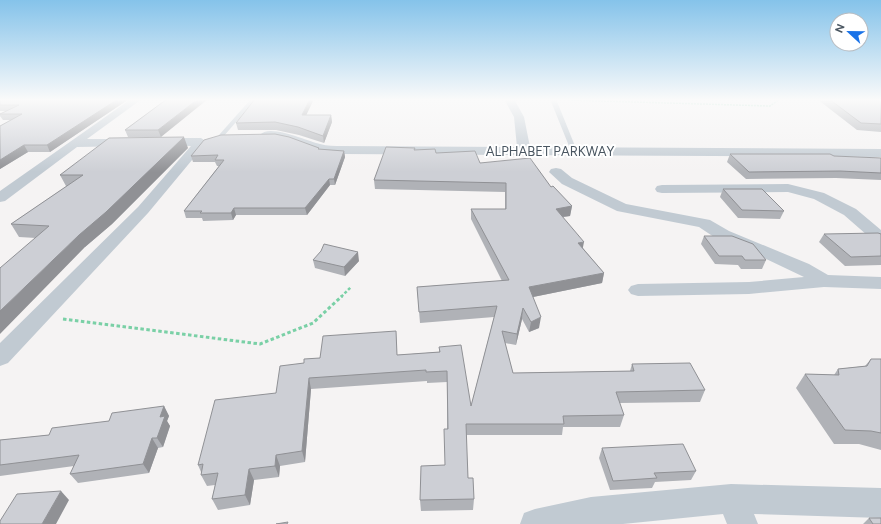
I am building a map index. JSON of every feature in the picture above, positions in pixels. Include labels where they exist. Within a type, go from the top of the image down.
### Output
[{"type":"street","points":[[0,198],[101,123]]},
{"type":"street","points":[[520,123],[524,150]]},
{"type":"street","name":"ALPHABET PARKWAY","points":[[252,135],[276,135],[295,139],[317,148],[342,150],[881,153]]},
{"type":"street","points":[[74,143],[201,142],[221,136],[237,136]]},
{"type":"street","points":[[0,357],[38,316],[143,210],[201,142]]},
{"type":"street","points":[[556,172],[568,181],[622,208],[704,223],[723,235],[764,250],[803,268],[824,281]]},
{"type":"street","points":[[662,189],[788,188],[819,196],[850,212],[881,238]]},
{"type":"street","points":[[638,290],[749,288],[824,281],[881,283]]},
{"type":"street","points":[[535,524],[591,512],[737,512],[881,503]]},
{"type":"lane","points":[[221,136],[232,123]]},
{"type":"lane","points":[[563,123],[574,151]]},
{"type":"path","points":[[38,316],[260,344],[313,323],[351,287]]},
{"type":"building","points":[[5,123],[80,123],[47,145],[24,145],[0,160],[0,126]]},
{"type":"building","points":[[134,123],[166,123],[158,130],[125,130]]},
{"type":"building","points":[[282,123],[328,123],[323,136],[298,127]]},
{"type":"building","points":[[275,134],[289,137],[319,148],[318,149],[344,151],[334,179],[329,179],[305,208],[234,208],[231,213],[200,213],[202,211],[184,211],[224,160],[215,160],[218,155],[191,156],[204,140],[221,135]]},
{"type":"building","points":[[184,137],[0,311],[0,268],[49,226],[11,224],[83,175],[60,175],[109,138]]},
{"type":"building","points":[[386,147],[415,148],[414,150],[435,149],[436,153],[475,151],[480,163],[530,158],[551,187],[553,186],[572,206],[556,209],[584,242],[578,243],[604,273],[529,287],[541,317],[531,322],[523,308],[517,334],[502,331],[513,373],[634,371],[632,364],[690,363],[705,390],[616,392],[624,415],[563,416],[564,424],[466,424],[468,478],[473,478],[474,499],[420,500],[421,466],[445,465],[444,429],[448,429],[447,371],[426,372],[426,370],[309,378],[302,451],[276,455],[275,466],[249,469],[245,495],[212,499],[218,473],[201,475],[203,464],[198,465],[215,400],[276,393],[280,366],[304,363],[304,359],[320,358],[323,336],[396,331],[397,355],[440,352],[439,347],[461,345],[471,406],[497,306],[419,312],[417,287],[509,280],[471,209],[506,209],[506,183],[374,180]]},
{"type":"building","points":[[730,154],[830,154],[834,156],[881,158],[881,173],[840,171],[749,172]]},
{"type":"building","points":[[723,189],[762,189],[784,211],[742,210]]},
{"type":"building","points":[[824,234],[881,234],[881,256],[851,257]]},
{"type":"building","points":[[704,236],[732,236],[753,244],[766,260],[745,260],[742,256],[719,256]]},
{"type":"building","points":[[324,244],[358,252],[344,267],[313,260],[321,251]]},
{"type":"building","points":[[871,359],[881,359],[881,433],[845,430],[805,374],[839,375],[838,369],[867,366]]},
{"type":"building","points":[[164,406],[160,417],[165,416],[157,438],[152,438],[143,464],[70,474],[79,455],[0,465],[0,440],[49,435],[52,428],[109,421],[112,413]]},
{"type":"building","points":[[683,444],[696,471],[654,473],[657,478],[613,481],[602,448]]},
{"type":"building","points":[[61,491],[42,524],[0,524],[0,521],[17,494]]},
{"type":"building","points":[[869,518],[881,518],[881,524],[873,524]]},
{"type":"building","points":[[288,522],[287,524],[276,524]]}]
